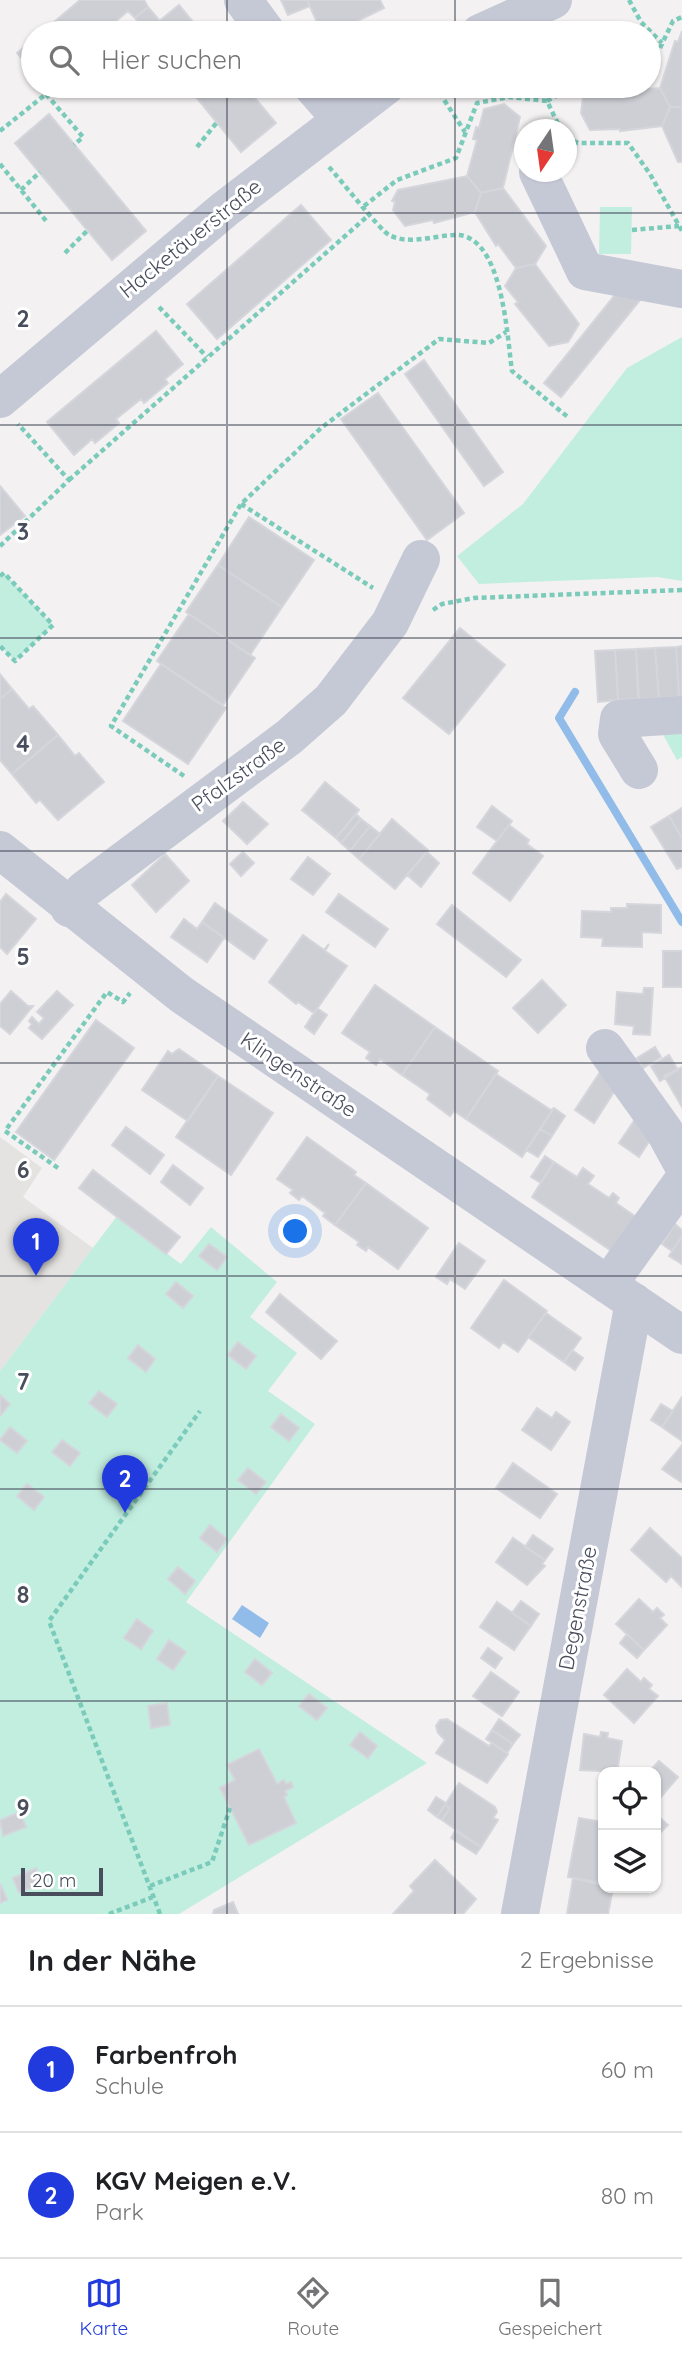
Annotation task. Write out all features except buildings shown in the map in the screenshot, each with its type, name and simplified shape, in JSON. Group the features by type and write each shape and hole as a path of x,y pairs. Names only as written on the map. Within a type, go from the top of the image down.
{"street":[{"path":"243,0 258,21"},
{"path":"507,21 553,0"},
{"path":"322,98 340,118"},
{"name":"Hacketäuerstraße","path":"4,406 135,283 340,118 369,98"},
{"path":"543,182 585,271 682,289"},
{"name":"Pfalzstraße","path":"69,908 84,890 289,737 331,701 395,614 421,559"},
{"path":"639,770 617,734 619,719 682,715"},
{"name":"Klingenstraße","path":"0,850 69,908 194,1003 682,1335"},
{"path":"606,1048 665,1132 682,1163"},
{"path":"621,1294 682,1182"},
{"name":"Degenstraße","path":"520,1914 621,1294"}],"path":[{"path":"629,0 640,21"},
{"path":"662,43 673,22 682,16"},
{"path":"0,131 41,98"},
{"path":"49,98 83,137 74,145"},
{"path":"443,98 466,133"},
{"path":"364,206 397,180 456,158 477,103 504,98"},
{"path":"518,98 547,101 553,98"},
{"path":"547,101 556,119"},
{"path":"197,146 218,121"},
{"path":"577,142 628,143 650,174 681,228 632,230"},
{"path":"0,164 47,222"},
{"path":"328,166 387,234 398,238 459,234 477,244 489,259 497,279 512,371 569,418"},
{"path":"21,190 40,172"},
{"path":"0,546 69,480 370,213"},
{"path":"65,253 88,230"},
{"path":"135,283 207,357"},
{"path":"189,779 111,726 241,504 321,428 439,339 489,343 506,332"},
{"path":"4,406 69,480"},
{"path":"241,504 395,614 421,618 442,604 474,598 682,590"},
{"path":"0,646 15,661 53,625 1,573"},
{"path":"58,1168 5,1131 107,992 123,1003"},
{"path":"160,1914 49,1621 200,1411"},
{"path":"150,1886 212,1861 230,1808"},
{"path":"109,1914 153,1897"}],"shaded area":[{"path":"0,1137 42,1168 23,1197 93,1248 0,1371"}],"green space":[{"path":"600,207 632,207 631,254 599,254"},
{"path":"682,337 682,581 657,577 479,584 457,556 523,504 627,368"},
{"path":"4,573 53,625 15,661 0,646 0,576"},
{"path":"682,729 682,757 677,760 661,731"},
{"path":"117,1216 181,1264 211,1227 277,1282 250,1317 297,1353 268,1391 315,1424 186,1602 427,1763 179,1914 0,1914 0,1371"}],"water":[{"path":"242,1605 269,1623 260,1638 232,1619"}],"waterway":[{"path":"575,692 559,718 682,922"}],"place":[{"name":"Farbenfroh","path":"36,1276"},
{"name":"KGV Meigen e.V.","path":"125,1513"}]}
